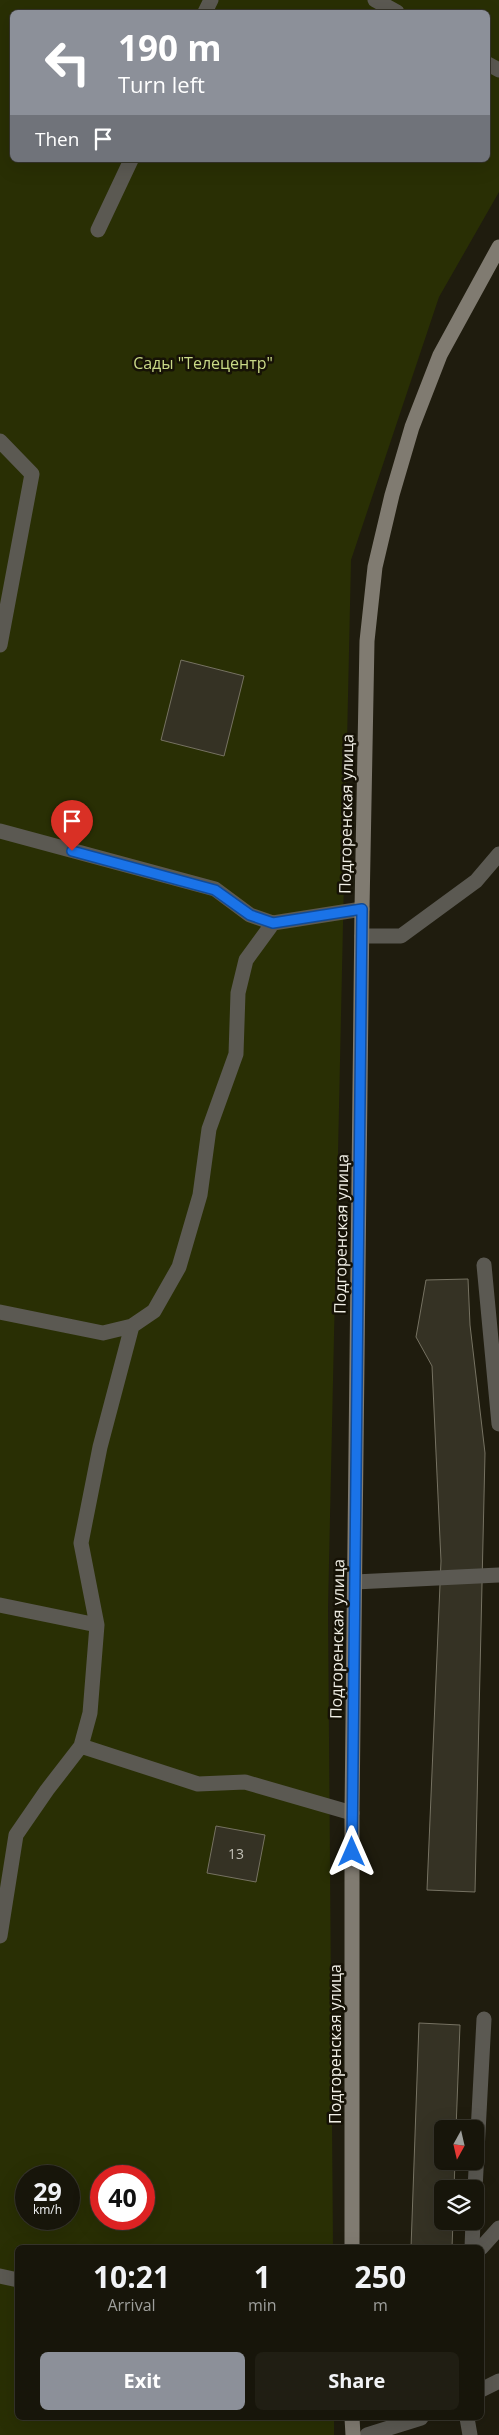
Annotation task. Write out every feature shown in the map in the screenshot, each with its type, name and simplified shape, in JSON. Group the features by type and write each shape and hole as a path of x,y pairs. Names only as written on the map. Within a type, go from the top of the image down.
{"street":[{"path":"375,0 393,10"},
{"path":"98,230 130,162"},
{"name":"Подгоренская улица","path":"352,2245 352,1813 362,909 367,641 375,567 392,495 412,427 440,355 499,247"},
{"path":"0,441 32,474 4,601 0,645"},
{"path":"0,831 215,890 250,915 273,923 362,909"},
{"path":"362,936 401,936 476,880 499,854"},
{"path":"0,1312 103,1333 132,1326 154,1311 179,1267 200,1194 209,1129 236,1054 238,994 246,960 273,923"},
{"path":"484,1265 499,1424"},
{"path":"0,1936 16,1835 46,1790 81,1746 90,1713 97,1625 81,1543 100,1447 132,1326"},
{"path":"355,1582 499,1575"},
{"path":"0,1605 97,1625"},
{"path":"81,1746 198,1784 244,1782 352,1813"},
{"path":"475,2180 484,2019"},
{"path":"484,2245 499,2228"},
{"path":"472,2245 473,2230"},
{"path":"0,2276 15,2279"},
{"path":"484,2388 499,2381"},
{"path":"352,2420 353,2435"},
{"path":"367,2435 415,2420"},
{"path":"467,2420 470,2435"}],"green space":[{"name":"Сады \"Телецентр\"","path":"0,0 499,0 499,192 439,297 351,560 328,1609 333,2245 15,2245 15,2420 334,2420 334,2435 0,2435"}],"building":[{"path":"181,660 244,676 224,756 161,740"},
{"path":"468,1279 470,1325 485,1453 475,1892 427,1890 441,1561 432,1366 416,1337 426,1280"},
{"path":"216,1826 265,1835 256,1882 207,1873"},
{"path":"419,2023 460,2025 456,2120 434,2120 434,2170 455,2170 454,2180 434,2180 434,2230 453,2230 452,2245 411,2245"}],"route":[{"path":"72,851 215,890 250,915 273,923 362,909 352,1852"}]}
